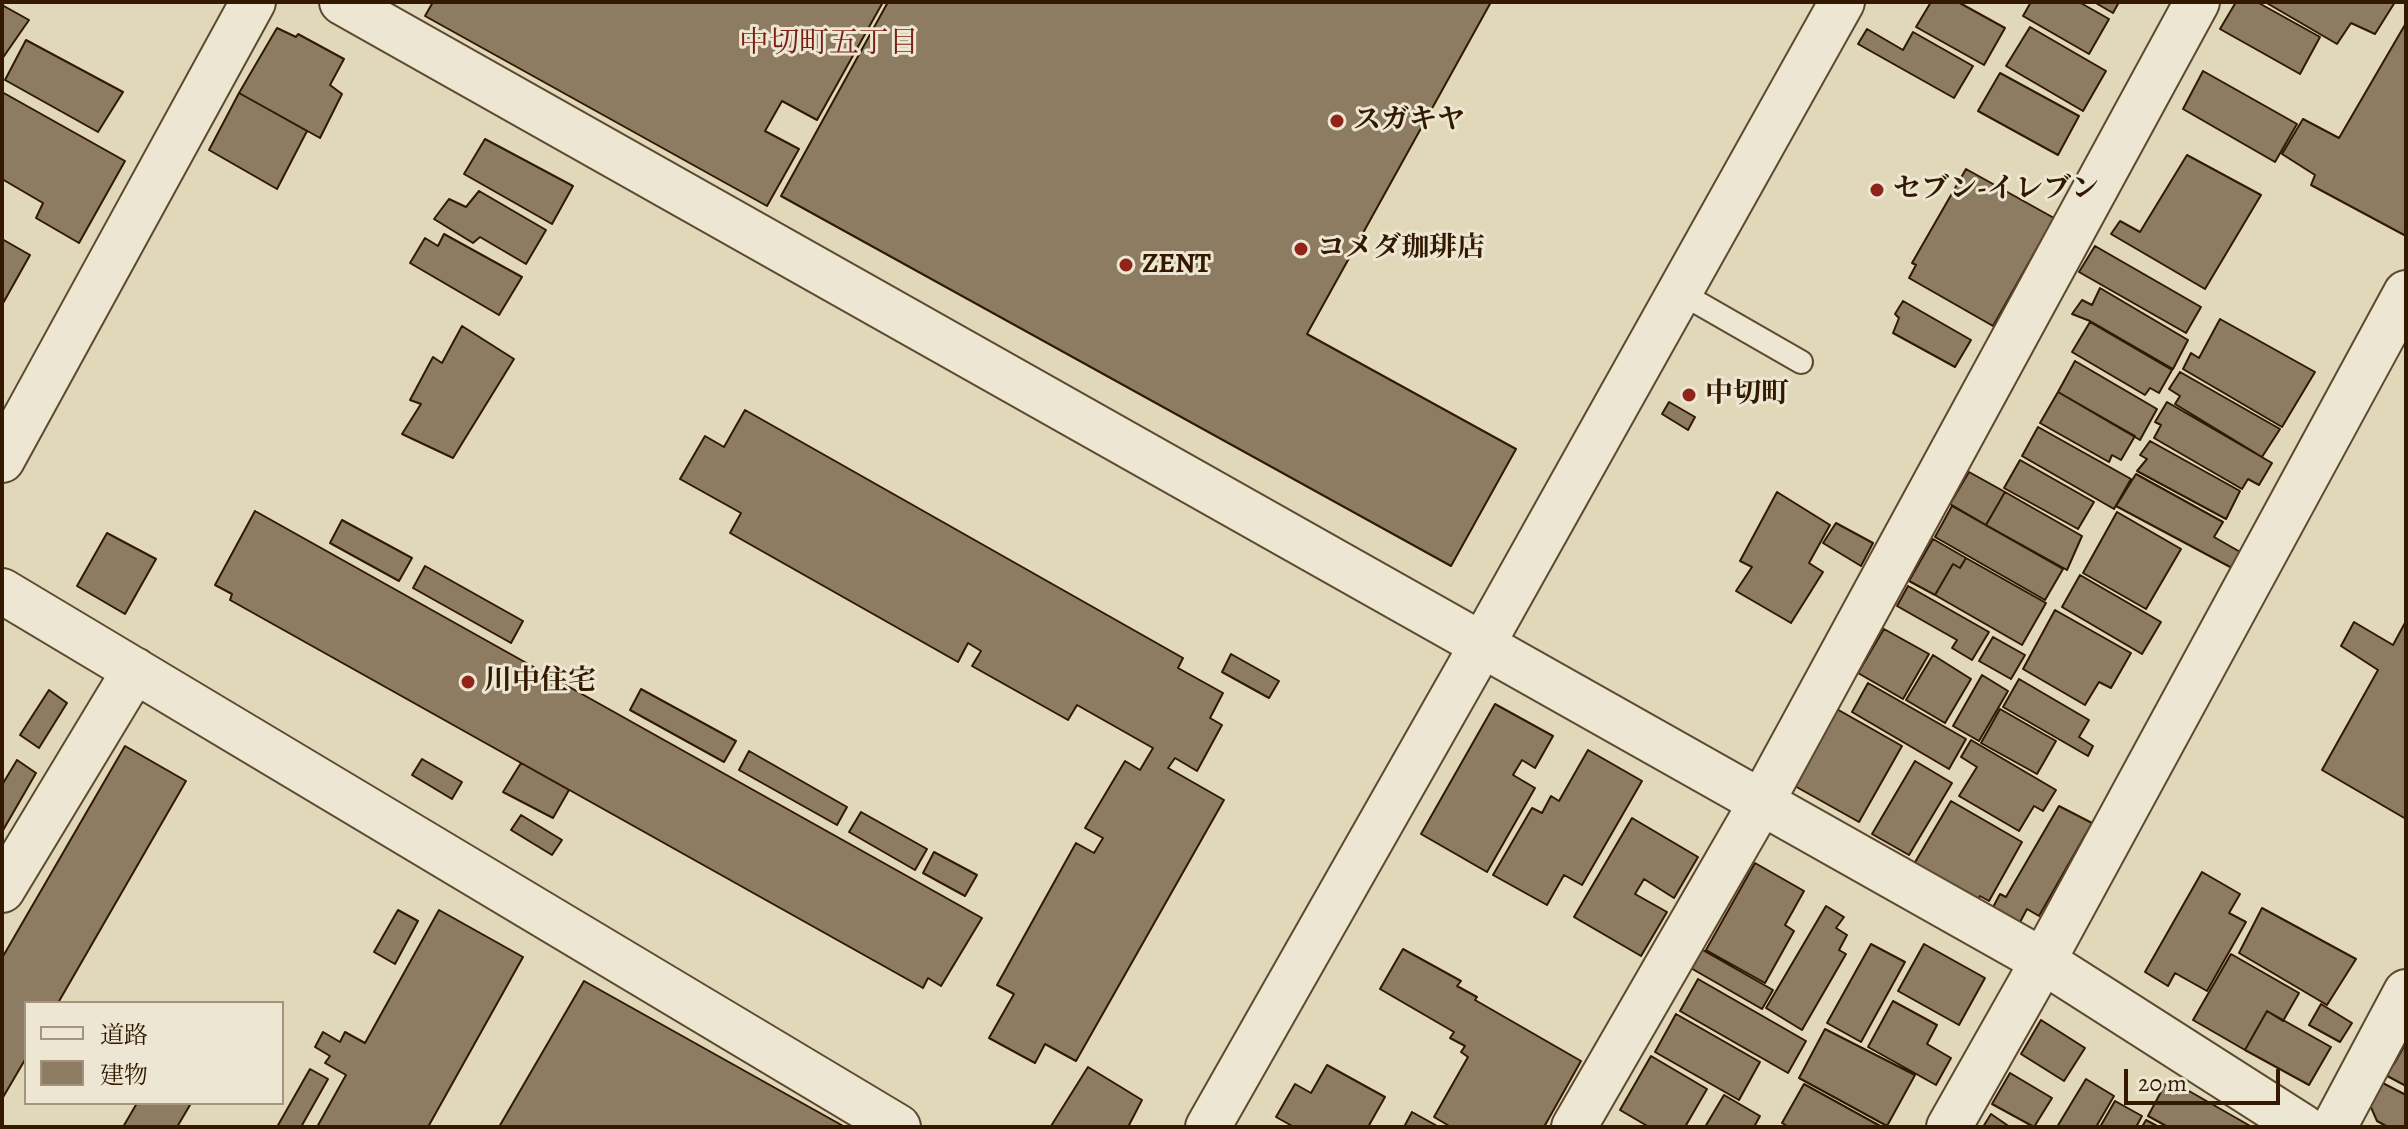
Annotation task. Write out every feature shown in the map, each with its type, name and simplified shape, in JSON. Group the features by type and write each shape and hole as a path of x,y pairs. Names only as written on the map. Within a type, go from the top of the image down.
{"street":[{"path":"2,460 253,2"},
{"path":"342,2 2043,961 2303,1127"},
{"path":"1208,1127 1842,2"},
{"path":"1574,1127 1761,803 2197,2"},
{"path":"1949,1127 2043,961 2406,293"},
{"path":"2,591 898,1127"},
{"path":"2,890 135,670"},
{"path":"2334,1127 2406,992"}],"lane":[{"path":"1679,292 1801,362"}],"building":[{"path":"433,2 883,2 817,120 782,101 765,131 799,149 767,206 425,16"},
{"name":"ZENT","path":"888,2 1491,2 1307,334 1516,449 1451,566 781,196"},
{"path":"1931,2 1958,2 2005,28 1984,65 1916,27"},
{"path":"2031,2 2079,2 2109,19 2089,54 2023,16"},
{"path":"2094,2 2119,2 2113,13"},
{"path":"2236,2 2257,2 2320,37 2300,74 2220,29"},
{"path":"2265,2 2395,2 2375,34 2351,23 2337,44"},
{"path":"2,5 29,20 2,59"},
{"path":"2406,23 2406,236 2311,185 2315,175 2282,154 2303,119 2339,138"},
{"path":"2030,27 2106,71 2083,111 2006,66"},
{"path":"277,28 296,37 298,34 344,59 330,85 342,94 320,138 239,93"},
{"path":"1867,29 1903,50 1913,32 1973,66 1954,98 1858,44"},
{"path":"26,40 123,92 98,132 5,80"},
{"path":"2203,71 2297,124 2275,162 2183,109"},
{"path":"2000,73 2079,116 2058,155 1978,111"},
{"path":"2,92 125,161 79,243 36,218 43,203 2,179"},
{"path":"239,93 307,131 277,189 209,150"},
{"path":"485,139 573,186 552,224 464,174"},
{"path":"2187,155 2261,195 2205,289 2111,234 2120,221 2140,232"},
{"path":"1966,169 2054,218 1993,326 1909,278 1916,265 1912,263"},
{"path":"479,191 546,230 526,264 480,237 473,243 434,219 449,199 466,207"},
{"path":"444,234 522,277 499,315 410,263 425,238 438,246"},
{"path":"2,239 30,255 2,305"},
{"path":"2095,246 2201,307 2186,333 2079,272"},
{"path":"2100,288 2188,340 2173,369 2090,321 2072,314 2082,300 2092,305"},
{"path":"1903,301 1971,340 1955,367 1893,333 1899,318 1895,314"},
{"path":"2220,319 2315,372 2282,427 2183,369 2191,353 2199,358"},
{"path":"2090,322 2172,370 2159,393 2150,388 2145,395 2072,352"},
{"path":"462,326 514,359 453,458 402,434 421,404 410,400 433,357 442,363"},
{"path":"2075,361 2157,409 2140,440 2058,392"},
{"path":"2180,372 2280,429 2262,457 2175,404 2180,396 2169,389"},
{"path":"2058,392 2135,436 2121,460 2112,455 2109,462 2040,423"},
{"path":"1669,402 1695,417 1688,430 1662,414"},
{"path":"2167,402 2272,463 2259,485 2248,479 2242,489 2154,438 2161,425 2155,422"},
{"path":"745,410 1183,658 1178,668 1223,693 1210,718 1222,725 1197,771 1175,758 1168,768 1224,800 1076,1061 1045,1044 1035,1063 989,1038 1014,994 997,985 1076,843 1094,853 1103,838 1085,828 1125,761 1140,770 1153,748 1077,705 1068,720 972,666 981,651 968,643 958,662 730,533 741,513 680,479 705,436 724,447"},
{"path":"2038,427 2131,479 2114,509 2022,456"},
{"path":"2150,441 2240,491 2226,519 2137,471 2147,459 2140,455"},
{"path":"2020,460 2094,502 2078,529 2004,488"},
{"path":"1969,472 2005,492 1986,525 1950,504"},
{"path":"2136,474 2223,522 2214,537 2242,553 2232,568 2116,506"},
{"path":"1777,492 1830,525 1809,563 1823,572 1791,623 1736,591 1752,567 1740,561"},
{"path":"2005,492 2082,536 2067,570 1986,525"},
{"path":"1952,506 2063,569 2045,600 1935,537"},
{"name":"川中住宅","path":"255,511 982,918 941,986 928,978 923,988 230,600 232,594 215,585"},
{"path":"2117,512 2181,549 2146,609 2083,573"},
{"path":"342,520 412,558 399,581 330,543"},
{"path":"1836,523 1873,543 1861,566 1823,543"},
{"path":"107,533 156,559 125,614 77,586"},
{"path":"1933,539 1966,558 1960,568 1953,564 1935,595 1909,581"},
{"path":"1966,558 2046,603 2022,645 1935,595 1953,564 1960,568"},
{"path":"425,566 523,621 511,643 413,588"},
{"path":"2080,575 2161,622 2142,654 2062,607"},
{"path":"1908,586 1989,632 1972,660 1952,648 1957,640 1897,606"},
{"path":"2055,610 2131,653 2111,688 2099,682 2085,705 2023,669"},
{"path":"2406,621 2406,819 2322,770 2378,670 2341,646 2354,622 2393,645"},
{"path":"1884,629 1929,654 1903,699 1858,673"},
{"path":"1993,637 2025,655 2011,679 1979,661"},
{"path":"1231,654 1279,681 1269,698 1222,672"},
{"path":"1933,655 1971,679 1945,723 1906,700"},
{"path":"1982,675 2008,691 1979,741 1953,726"},
{"path":"2019,679 2089,720 2079,737 2093,746 2088,756 2003,707"},
{"path":"1868,683 1966,739 1949,769 1852,712"},
{"path":"641,689 736,741 724,762 630,710"},
{"path":"49,690 67,703 39,748 20,735"},
{"path":"1495,704 1553,736 1535,768 1522,760 1513,775 1535,788 1487,872 1421,834"},
{"path":"1835,708 1902,746 1859,822 1793,785"},
{"path":"2000,709 2056,741 2037,774 1981,743"},
{"path":"1971,740 2056,790 2043,811 2034,806 2019,831 1959,796 1977,767 1961,757"},
{"path":"125,746 186,781 59,1001 24,1001 24,1061 2,1099 2,958"},
{"path":"1588,750 1642,781 1582,885 1564,875 1547,905 1493,875 1532,808 1542,813 1551,796 1559,801"},
{"path":"749,751 847,807 837,825 739,770"},
{"path":"422,759 462,782 452,799 412,775"},
{"path":"17,760 36,773 2,832 2,785"},
{"path":"1915,761 1952,783 1909,855 1872,834"},
{"path":"521,763 569,790 553,818 503,792"},
{"path":"1951,801 2022,842 1989,901 1980,896 1977,901 1914,864"},
{"path":"2059,806 2092,823 2039,916 2027,909 2018,926 1991,911 2000,894 2006,897"},
{"path":"861,812 927,849 915,870 849,832"},
{"path":"521,815 562,840 552,855 511,830"},
{"path":"1632,818 1698,857 1674,898 1644,879 1635,894 1667,912 1641,956 1574,917"},
{"path":"934,852 977,875 965,896 923,873"},
{"path":"1755,863 1804,891 1785,925 1794,931 1765,983 1706,950"},
{"path":"2202,872 2240,894 2229,913 2246,922 2207,991 2175,973 2168,986 2145,972"},
{"path":"1826,906 1844,917 1836,928 1847,935 1839,950 1846,954 1802,1030 1766,1008"},
{"path":"2262,908 2356,959 2327,1005 2239,953"},
{"path":"398,910 418,921 395,964 374,952"},
{"path":"439,910 523,957 428,1127 317,1127 346,1075 325,1063 330,1056 315,1047 323,1032 340,1042 345,1032 365,1043"},
{"path":"1871,944 1905,962 1861,1042 1827,1023"},
{"path":"1924,944 1985,978 1959,1025 1898,991"},
{"path":"1403,949 1461,981 1457,986 1477,997 1475,1000 1581,1061 1544,1127 1451,1127 1434,1117 1468,1057 1461,1052 1465,1046 1450,1038 1454,1032 1380,989"},
{"path":"1701,949 1773,990 1762,1009 1689,967"},
{"path":"2231,954 2299,993 2283,1021 2267,1011 2245,1050 2193,1020"},
{"path":"1698,979 1806,1041 1788,1073 1680,1011"},
{"path":"584,981 845,1127 499,1127"},
{"path":"1893,1001 1937,1025 1927,1044 1951,1058 1936,1085 1868,1047"},
{"path":"2321,1004 2352,1023 2340,1042 2309,1025"},
{"path":"2267,1011 2331,1047 2309,1085 2245,1050"},
{"path":"1676,1014 1760,1062 1739,1100 1655,1052"},
{"path":"2041,1020 2085,1048 2064,1081 2021,1054"},
{"path":"1825,1029 1915,1075 1887,1126 1799,1078"},
{"path":"2406,1043 2406,1086 2376,1070 2382,1057 2394,1064"},
{"path":"1651,1056 1707,1089 1685,1127 1649,1127 1620,1110"},
{"path":"1327,1065 1385,1097 1368,1127 1294,1127 1276,1117 1295,1084 1311,1093"},
{"path":"1088,1067 1142,1100 1128,1127 1051,1126"},
{"path":"310,1069 328,1079 301,1127 277,1127"},
{"path":"2010,1073 2052,1098 2034,1127 1992,1104"},
{"path":"2086,1079 2114,1096 2096,1127 2057,1127"},
{"path":"2168,1079 2252,1127 2168,1127 2148,1116"},
{"path":"2377,1080 2406,1095 2406,1127 2388,1127 2377,1121 2366,1096"},
{"path":"1804,1084 1882,1127 1789,1127 1782,1123"},
{"path":"1724,1095 1760,1116 1754,1127 1705,1127"},
{"path":"2115,1101 2142,1116 2136,1127 2100,1127"},
{"path":"136,1105 190,1105 177,1127 123,1127"},
{"path":"1412,1112 1439,1127 1404,1127"},
{"path":"1991,1114 2010,1127 1983,1127"},
{"path":"2146,1120 2159,1127 2142,1127"}],"place":[{"name":"スガキヤ","path":"1337,121"},
{"name":"セブン-イレブン","path":"1877,190"},
{"name":"コメダ珈琲店","path":"1301,249"},
{"name":"ZENT","path":"1126,265"},
{"name":"中切町","path":"1689,395"},
{"name":"川中住宅","path":"468,682"}],"district":[{"name":"中切町五丁目","path":"829,45"}]}
